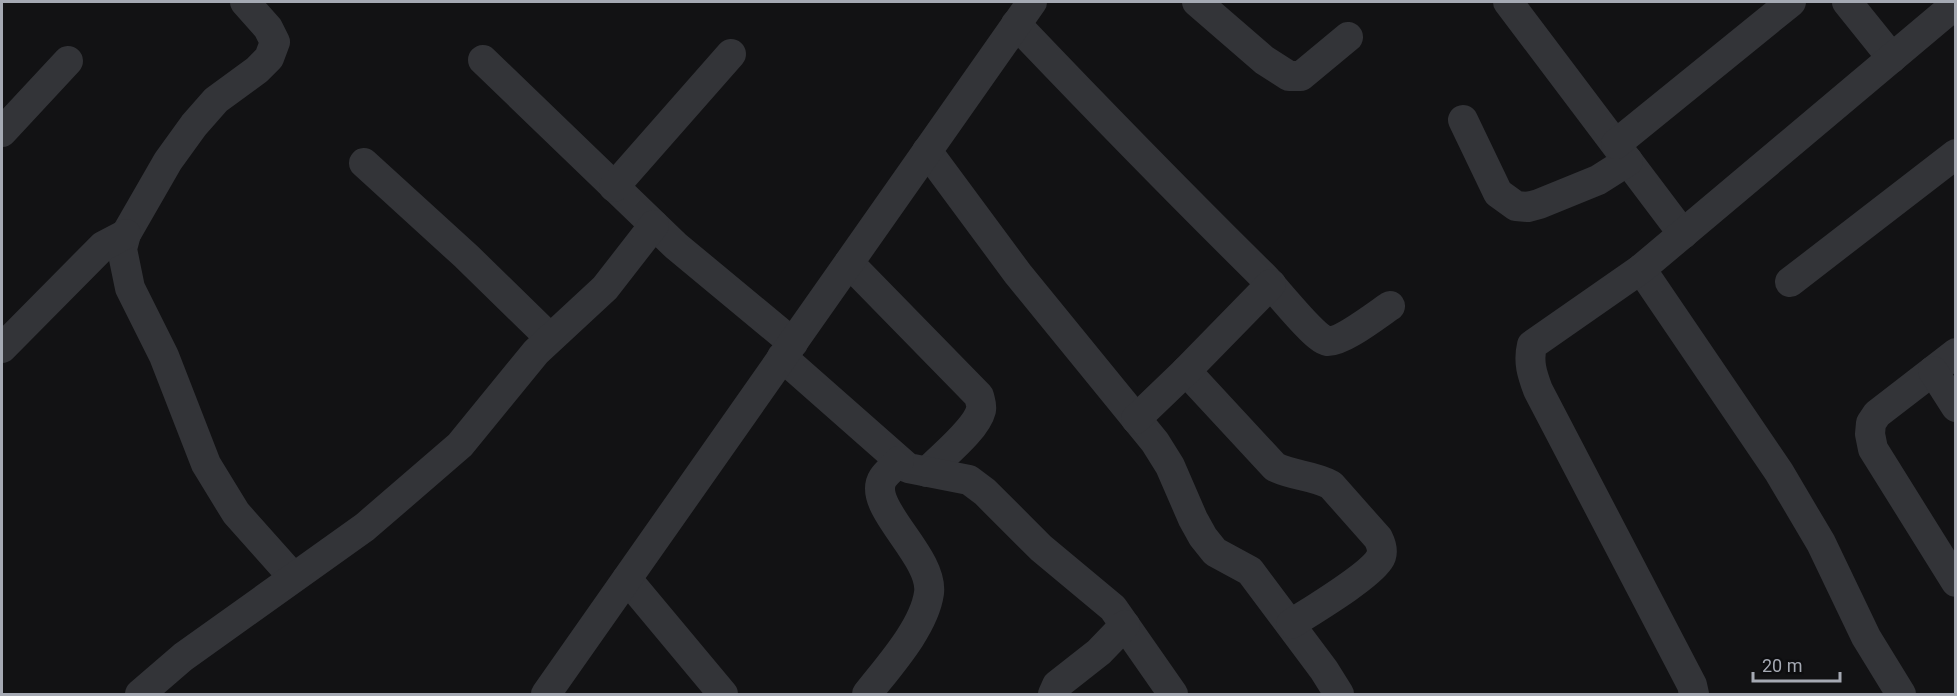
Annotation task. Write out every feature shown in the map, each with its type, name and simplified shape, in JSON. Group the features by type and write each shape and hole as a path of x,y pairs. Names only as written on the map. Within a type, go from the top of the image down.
{"street":[{"path":"244,2 268,28 275,42 269,58 257,70 216,100 194,124 168,162 126,234 122,249 130,288 164,356 206,464 236,513 293,577"},
{"path":"1197,2 1264,60 1288,76 1301,76 1348,37"},
{"path":"1508,2 1683,234"},
{"path":"1463,120 1498,193 1516,206 1528,207 1539,204 1598,180 1622,153 1791,2"},
{"path":"1847,2 1892,58"},
{"path":"1694,694 1692,685 1538,390 1531,372 1529,357 1532,345 1641,269 1956,4"},
{"path":"546,694 1024,13 1121,134 1271,284 1316,335 1327,341 1339,339 1390,306"},
{"path":"614,187 730,54"},
{"path":"483,60 676,246 788,350 899,461 908,468 969,480 985,492 1041,548 1106,601 1173,694"},
{"path":"4,125 68,61"},
{"path":"927,151 1018,273 1155,442 1170,466 1203,537 1215,552 1250,571 1291,624 1339,694"},
{"path":"1790,282 1956,154"},
{"path":"364,163 466,256 550,338"},
{"path":"140,694 183,657 365,527 460,445 536,351 605,288 654,225"},
{"path":"2,348 103,246 126,234"},
{"path":"849,262 979,396 982,407 978,418 927,472"},
{"path":"1641,269 1779,472 1821,543 1866,637 1901,694"},
{"path":"1136,418 1186,371 1271,284"},
{"path":"1956,407 1944,362 1877,414 1871,423 1870,434 1873,449 1892,482 1956,582"},
{"path":"1186,371 1275,467 1283,471 1320,479 1339,492 1378,538 1383,548 1379,560 1367,572 1291,624"},
{"path":"879,690 916,625 926,604 929,590 927,574 883,504 879,493 882,479 899,461"},
{"path":"627,579 723,694"},
{"path":"1053,694 1057,685 1099,652 1125,625"}]}
